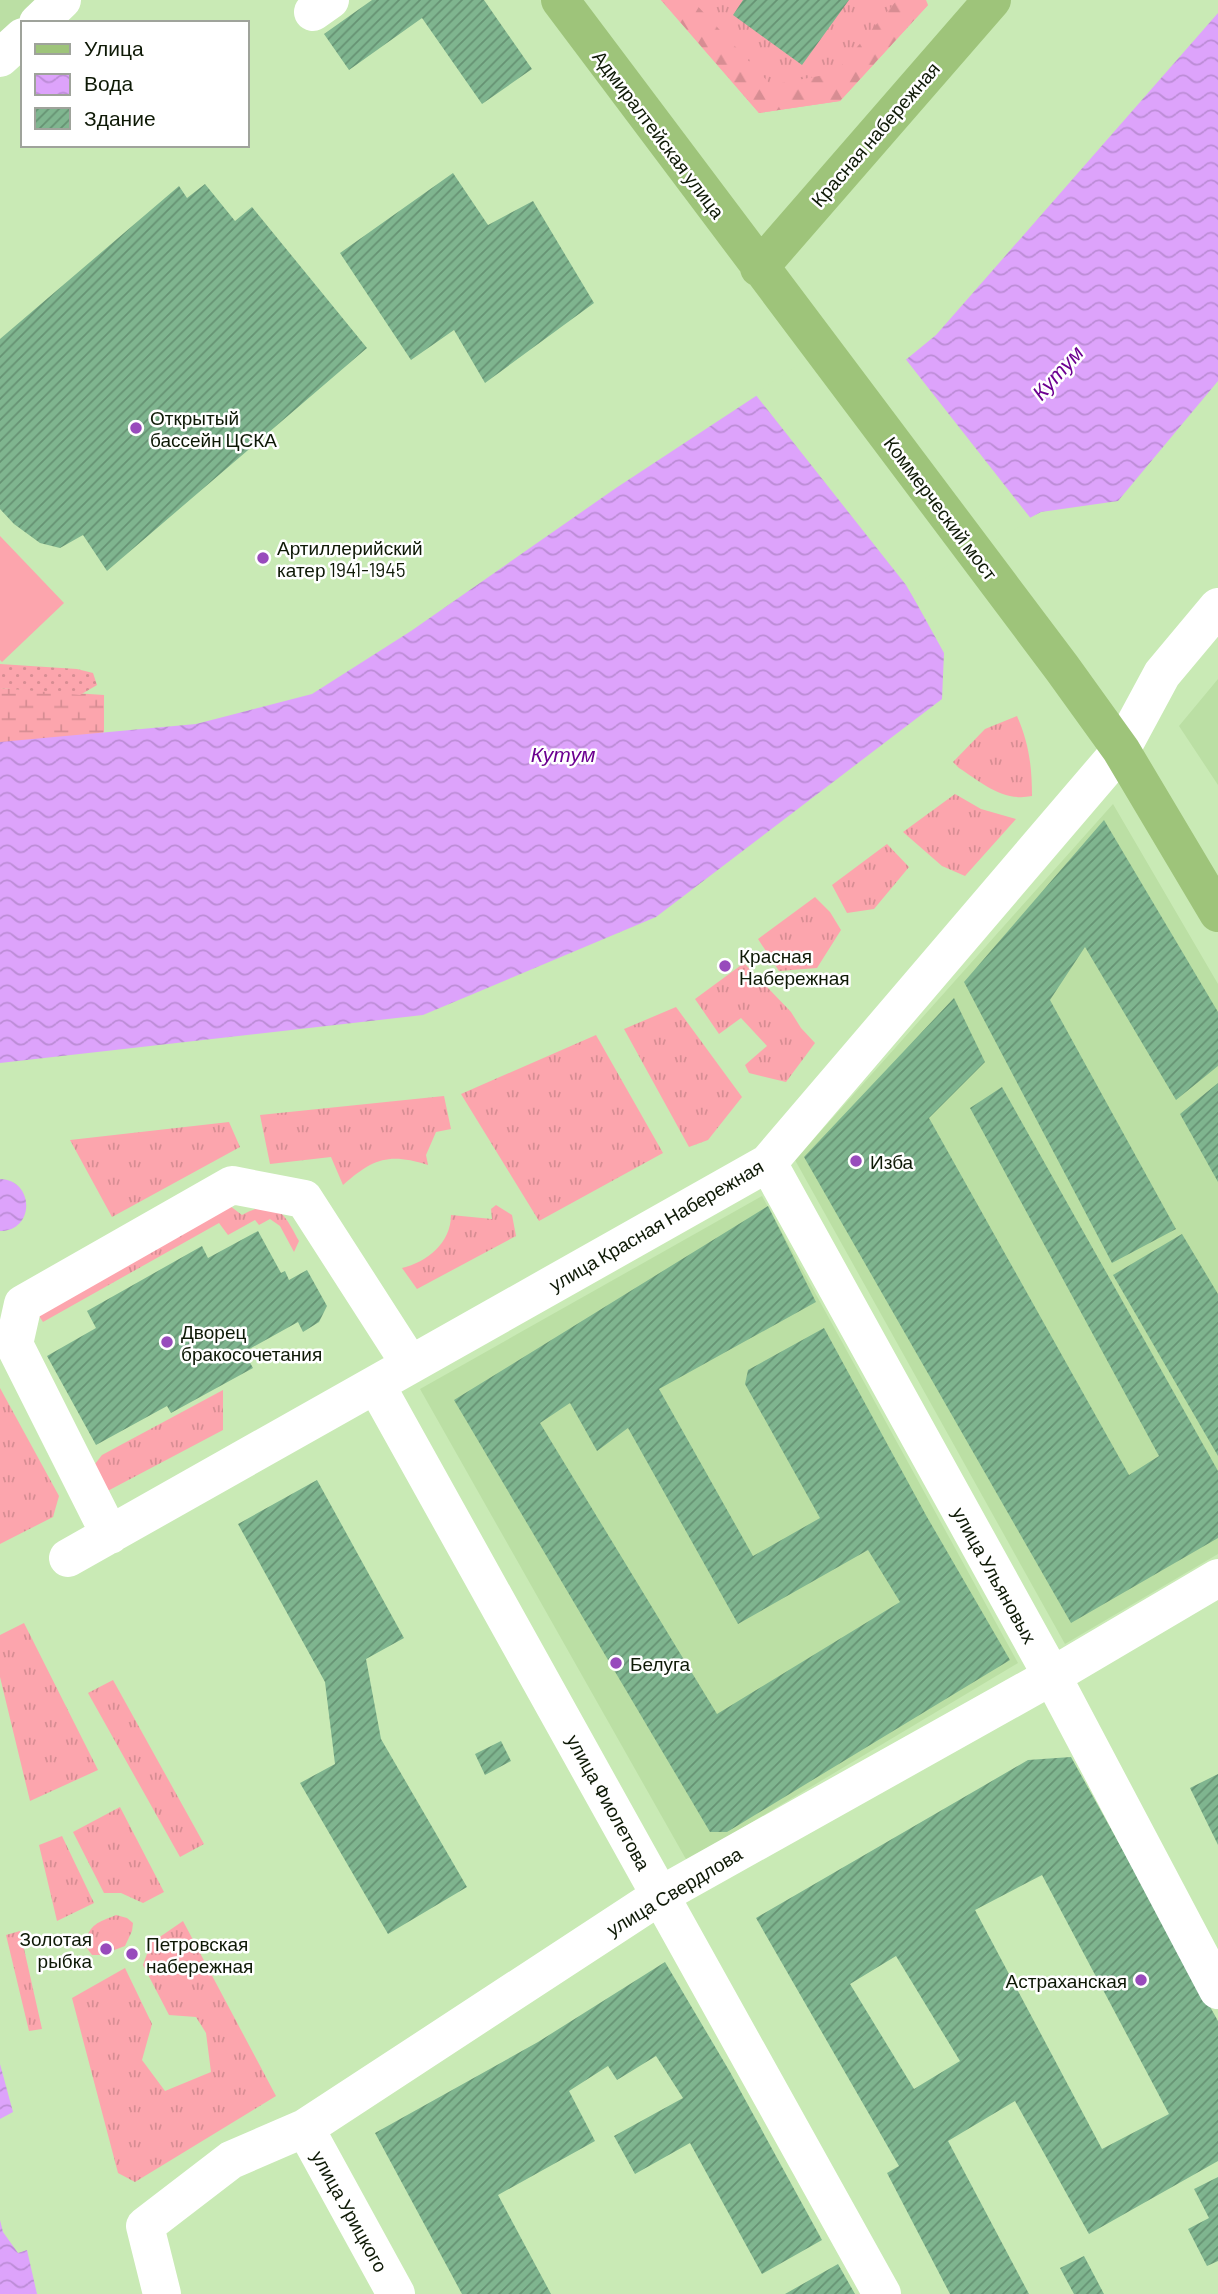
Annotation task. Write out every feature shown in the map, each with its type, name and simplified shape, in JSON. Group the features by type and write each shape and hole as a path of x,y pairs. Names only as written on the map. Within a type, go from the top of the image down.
{"main road":[{"name":"Адмиралтейская улица","path":"560,0 759,268"},
{"name":"Красная набережная","path":"759,268 992,0"},
{"name":"Коммерческий мост","path":"759,268 1121,750"},
{"path":"1121,750 1218,913"}],"street":[{"path":"40,21 62,0"},
{"path":"0,58 21,39"},
{"name":"улица Красная Набережная","path":"68,1559 768,1163 1121,750 1163,674 1218,607"},
{"name":"улица Ульяновых","path":"768,1163 1052,1676 1218,1990"},
{"path":"110,1535 14,1344 23,1304 232,1185 304,1199 410,1364"},
{"name":"улица Фиолетова","path":"376,1385 882,2294"},
{"name":"улица Свердлова","path":"162,2294 145,2226 231,2160 305,2128 661,1895 1052,1676 1218,1578"},
{"name":"улица Урицкого","path":"305,2128 396,2294"}],"shaded area":[{"path":"0,0 56,0 34,21 21,21 21,34 0,54"},
{"path":"1218,679 1218,785 1179,726"},
{"path":"1113,804 1218,984 1218,1554 1065,1644 795,1160"},
{"path":"762,1196 1018,1663 687,1861 420,1389"}],"green space":[{"path":"661,0 926,0 928,5 840,101 759,113"},
{"path":"661,0 692,0 771,85 835,73 897,0 928,5 840,101 759,113"},
{"path":"0,536 64,603 2,662 0,660"},
{"path":"0,664 77,669 93,673 97,685 80,695 0,688"},
{"path":"0,688 104,695 104,732 0,826"},
{"path":"1017,716 1029,755 1032,796 1002,794 953,762 985,729"},
{"path":"955,794 981,809 1016,819 965,876 942,866 903,832"},
{"path":"887,844 909,867 874,909 847,913 832,885"},
{"path":"815,897 830,912 841,930 817,968 779,971 758,939"},
{"path":"744,963 791,1012 815,1043 786,1082 749,1073 745,1065 767,1046 741,1018 719,1034 695,999"},
{"path":"676,1007 742,1097 708,1140 689,1147 624,1029"},
{"path":"596,1035 663,1153 539,1221 461,1094"},
{"path":"444,1096 451,1129 436,1132 426,1155 428,1165 403,1159 382,1160 364,1169 343,1185 331,1157 270,1164 260,1115"},
{"path":"229,1122 240,1147 112,1217 70,1140"},
{"path":"496,1205 512,1215 516,1236 417,1289 402,1268 420,1261 436,1250 447,1234 451,1215 492,1219 491,1209"},
{"path":"230,1206 242,1215 263,1207 278,1210 289,1222 299,1241 294,1252 280,1226 270,1219 259,1225 255,1220 228,1235 219,1223 43,1322 39,1316"},
{"path":"0,1388 59,1496 53,1517 0,1544"},
{"path":"223,1390 223,1430 100,1495 91,1469 102,1455"},
{"path":"24,1623 98,1770 30,1801 0,1677 0,1635"},
{"path":"113,1680 204,1844 180,1857 88,1693"},
{"path":"120,1807 164,1892 143,1903 121,1893 104,1893 73,1832"},
{"path":"62,1836 94,1903 57,1921 39,1845"},
{"path":"116,1915 133,1923 125,1946 101,1955 92,1955 84,1944 89,1932 99,1922"},
{"path":"183,1921 276,2096 135,2182 118,2173 72,1998 125,1968 152,2024 142,2060 165,2091 211,2072 206,2033 196,2017 169,2015 143,1965 151,1943"},
{"path":"20,1931 42,2029 29,2031 6,1935"}],"water":[{"name":"Кутум","path":"1218,13 1218,381 1118,501 1041,512 906,584 944,653 942,699 656,917 423,1015 0,1063 0,742 196,724 312,694 411,631 616,488 814,358 853,403 936,335"},
{"path":"0,1179 20,1188 26,1205 25,1215 20,1223 11,1229 0,1231"},
{"path":"0,2064 13,2112 0,2119"},
{"path":"0,2220 3,2232 18,2253 27,2250 37,2294 0,2294"}],"pier":[{"path":"812,355 853,398 904,357 1032,520 911,586 948,656 906,585 755,394"}],"building":[{"path":"372,0 484,0 532,69 482,104 422,18 349,70 324,34"},
{"path":"743,0 849,0 802,65 733,15"},
{"path":"453,173 488,225 533,201 594,303 485,383 454,330 411,360 340,253"},
{"name":"Открытый бассейн ЦСКА","path":"205,184 235,221 252,207 367,348 107,571 83,535 60,548 40,543 14,524 0,509 0,339 179,186 187,198"},
{"path":"1104,820 1218,1012 1218,1066 1176,1100 1085,947 1050,1000 1176,1229 1112,1263 964,982"},
{"path":"954,998 985,1062 929,1118 1129,1475 1159,1456 970,1108 1002,1087 1218,1471 1218,1538 1071,1623 804,1157"},
{"path":"1218,1083 1218,1182 1180,1114"},
{"path":"768,1206 816,1302 659,1389 753,1556 820,1518 745,1384 748,1370 824,1328 927,1517 1010,1660 727,1832 710,1832 454,1400","holes":["570,1403 597,1451 628,1428 738,1624 868,1550 900,1602 717,1714 540,1423"]},
{"name":"Дворец бракосочетания","path":"258,1231 281,1273 285,1271 289,1280 307,1270 327,1306 319,1322 303,1332 298,1322 244,1352 253,1368 171,1413 167,1406 96,1445 47,1356 96,1328 87,1311 202,1246 208,1258"},
{"path":"1182,1234 1218,1294 1218,1456 1113,1275"},
{"path":"317,1480 404,1638 366,1659 381,1739 467,1887 388,1934 300,1783 335,1764 325,1682 238,1524"},
{"path":"501,1741 511,1761 485,1775 475,1754"},
{"path":"1071,1757 1218,2021 1218,2161 1089,2234 1015,2101 948,2141 1029,2294 950,2294 887,2173 899,2166 756,1918 1028,1760","holes":["1042,1875 1169,2114 1102,2149 975,1910","896,1956 960,2061 914,2089 850,1984"]},
{"path":"1218,1774 1218,1845 1190,1788"},
{"path":"665,1962 730,2072 822,2240 762,2274 690,2143 635,2174 614,2136 683,2098 656,2056 617,2080 608,2066 569,2091 595,2141 498,2195 551,2294 462,2294 375,2133 538,2042"},
{"path":"1218,2177 1218,2261 1207,2266 1188,2229 1209,2218 1194,2189"},
{"path":"1084,2256 1104,2294 1074,2294 1060,2268"},
{"path":"838,2264 855,2294 785,2294"}],"place":[{"name":"Открытый бассейн ЦСКА","path":"136,428"},
{"name":"Артиллерийский катер 1941-1945","path":"263,558"},
{"name":"Красная Набережная","path":"725,966"},
{"name":"Изба","path":"856,1161"},
{"name":"Дворец бракосочетания","path":"167,1342"},
{"name":"Белуга","path":"616,1663"},
{"name":"Золотая рыбка","path":"106,1949"},
{"name":"Петровская набережная","path":"132,1954"},
{"name":"Астраханская","path":"1141,1980"}]}
